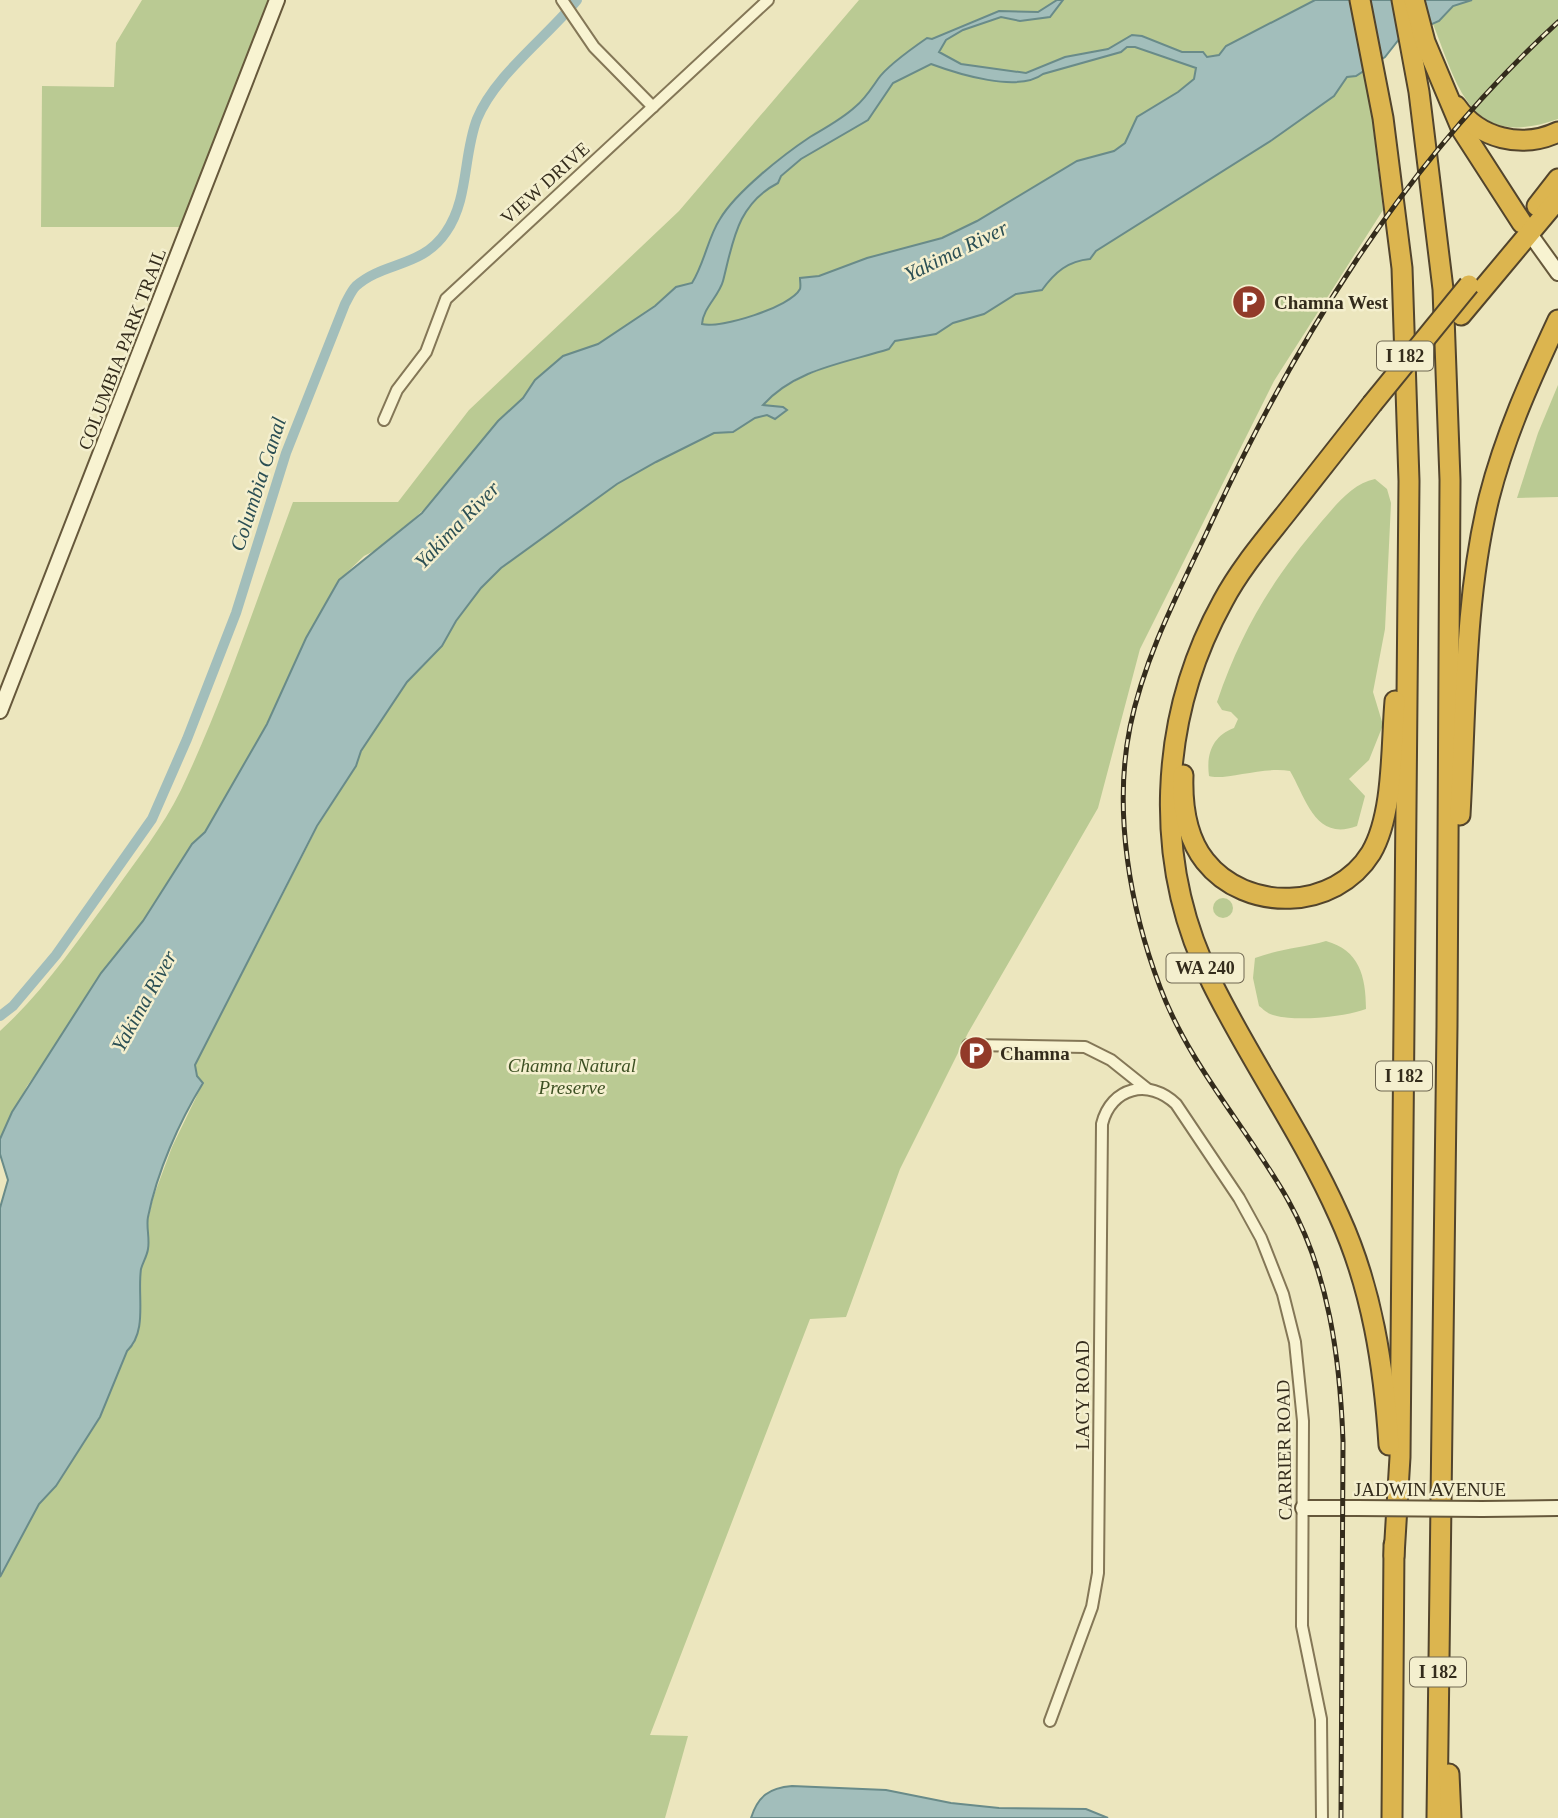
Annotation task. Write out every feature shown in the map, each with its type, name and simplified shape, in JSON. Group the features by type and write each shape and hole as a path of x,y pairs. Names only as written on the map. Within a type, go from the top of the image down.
{"highway":[{"name":"I 182","path":"1360,0 1382,118 1402,268 1409,481 1400,1457 1394,1556 1392,1818"},
{"name":"I 182","path":"1402,0 1419,92 1443,289 1450,480 1447,1026 1440,1525 1446,1581 1448,1816"},
{"path":"1414,0 1425,41 1462,130 1526,229"},
{"path":"1444,88 1474,124 1496,136 1518,141 1558,132"},
{"path":"1526,229 1558,179"},
{"path":"1408,596 1387,799 1382,827 1370,853 1345,880 1317,894 1284,899 1250,894 1234,886 1204,860 1195,845 1184,808 1183,790 1188,738 1205,669 1222,629 1252,579 1376,410 1474,289 1526,229 1558,199"},
{"path":"1447,1026 1472,610 1478,553 1497,469 1518,408 1558,320"},
{"path":"1543,352 1558,327"},
{"name":"WA 240","path":"1376,410 1258,549 1219,608 1201,646 1184,696 1174,747 1170,799 1179,891 1197,950 1228,1015 1340,1217 1362,1281 1383,1374 1394,1556"}],"main road":[{"name":"COLUMBIA PARK TRAIL","path":"0,711 278,0"},
{"path":"1526,229 1558,273"},
{"name":"JADWIN AVENUE","path":"1303,1508 1558,1508"}],"street":[{"name":"VIEW DRIVE","path":"384,420 397,390 426,352 446,299 744,26 768,0"},
{"path":"563,2 613,68 653,107"},
{"name":"CARRIER ROAD","path":"968,1045 1085,1047 1111,1060 1146,1088 1168,1096 1180,1109 1244,1206 1278,1278 1291,1324 1300,1374 1302,1626 1321,1719 1322,1818"},
{"name":"LACY ROAD","path":"1051,1720 1092,1606 1098,1573 1102,1124 1106,1110 1116,1097 1128,1090 1146,1088"}],"green space":[{"path":"142,0 268,0 180,227 41,227 42,86 114,87 116,43"},
{"path":"859,0 1335,0 1141,137 432,502 384,546 364,556 339,580 306,638 267,724 205,832 192,844 143,921 80,1005 69,1027 27,1086 0,1139 0,1031 31,1000 72,949 174,804 226,683 293,502 398,502 469,410 679,211"},
{"path":"1472,0 1558,0 1558,119 1529,127 1505,127 1487,120 1473,108 1451,71 1433,24 1453,6"},
{"name":"Chamna Natural Preserve","path":"1366,69 1383,210 1274,381 1140,649 1098,808 968,1033 900,1169 846,1317 810,1319 650,1735 688,1736 665,1818 0,1818 0,1577 39,1504 56,1486 100,1417 127,1351 134,1344 140,1319 141,1269 148,1248 148,1220 153,1198 172,1147 203,1083 197,1076 195,1065 318,826 356,766 361,751 407,682 442,646 456,621 481,588 501,568 617,484 714,433 733,432 755,418 767,415 775,419 786,410 784,407 763,406 790,384 805,376 889,349 895,341 936,334 953,323 984,314 1016,294 1042,290 1063,268 1090,259 1096,251 1272,140 1334,96 1347,77"},
{"path":"1558,385 1558,497 1517,498 1538,433"},
{"path":"1375,479 1387,489 1391,503 1385,629 1373,692 1383,725 1369,760 1349,779 1365,796 1357,826 1331,828 1314,815 1290,771 1268,770 1216,777 1209,776 1209,760 1212,746 1227,731 1234,728 1238,719 1231,712 1222,710 1217,702 1237,651 1260,606 1288,564 1333,508 1359,485"},
{"path":"1223,898 1230,901 1233,908 1230,915 1223,918 1216,915 1213,908 1216,901"},
{"path":"1326,941 1346,951 1358,966 1362,975 1366,1009 1333,1016 1294,1018 1271,1014 1259,1006 1253,978 1255,958"}],"water":[{"name":"Yakima River","path":"1057,0 1063,0 1050,17 1020,21 1001,17 963,30 946,40 939,52 961,64 1026,73 1065,57 1108,49 1132,35 1142,36 1182,52 1203,52 1207,57 1219,55 1226,46 1315,0 1472,0 1453,6 1439,21 1400,38 1385,57 1356,76 1347,77 1334,96 1272,140 1096,251 1090,259 1063,268 1042,290 1016,294 984,314 953,323 936,334 895,341 889,349 805,375 776,393 763,405 783,407 787,410 775,419 767,415 755,418 733,432 714,433 617,484 501,568 481,588 456,621 442,646 407,682 361,751 356,766 317,826 195,1065 197,1076 203,1083 170,1148 148,1217 148,1245 141,1269 140,1323 137,1334 127,1351 100,1417 56,1486 39,1504 0,1577 0,1208 8,1180 0,1154 0,1139 12,1112 101,973 143,921 192,844 205,832 267,724 306,638 339,580 422,513 498,421 523,398 535,380 563,356 598,344 655,306 676,287 692,283 716,226 737,197 787,154 850,111 865,97 882,74 901,57 927,38 932,39 999,11 1038,12","holes":["1127,47 1135,47 1196,68 1194,79 1137,117 1125,143 1114,151 1077,161 977,221 942,238 867,258 819,276 800,278 800,289 783,303 739,320 702,324 705,313 721,286 734,238 745,213 801,159 868,120 893,83 931,64 988,80 1019,82 1121,52"]},
{"path":"792,1786 886,1790 951,1803 999,1808 1086,1809 1108,1818 751,1818 757,1804 766,1794"}],"waterway":[{"name":"Columbia Canal","path":"0,1016 13,1006 56,955 152,819 187,739 236,613 286,453 351,293 367,278 426,252 446,232 459,205 469,147 485,103 508,72 577,0"}],"railway":[{"path":"1341,1818 1343,1441 1339,1379 1330,1317 1313,1257 1288,1200 1203,1070 1172,1016 1160,987 1140,925 1127,859 1123,792 1125,759 1130,727 1144,677 1183,581 1240,463 1315,326 1356,260 1401,196 1450,135 1502,77 1558,22"}],"place":[{"name":"Chamna West","path":"1249,302"},
{"name":"Chamna","path":"976,1053"}]}
